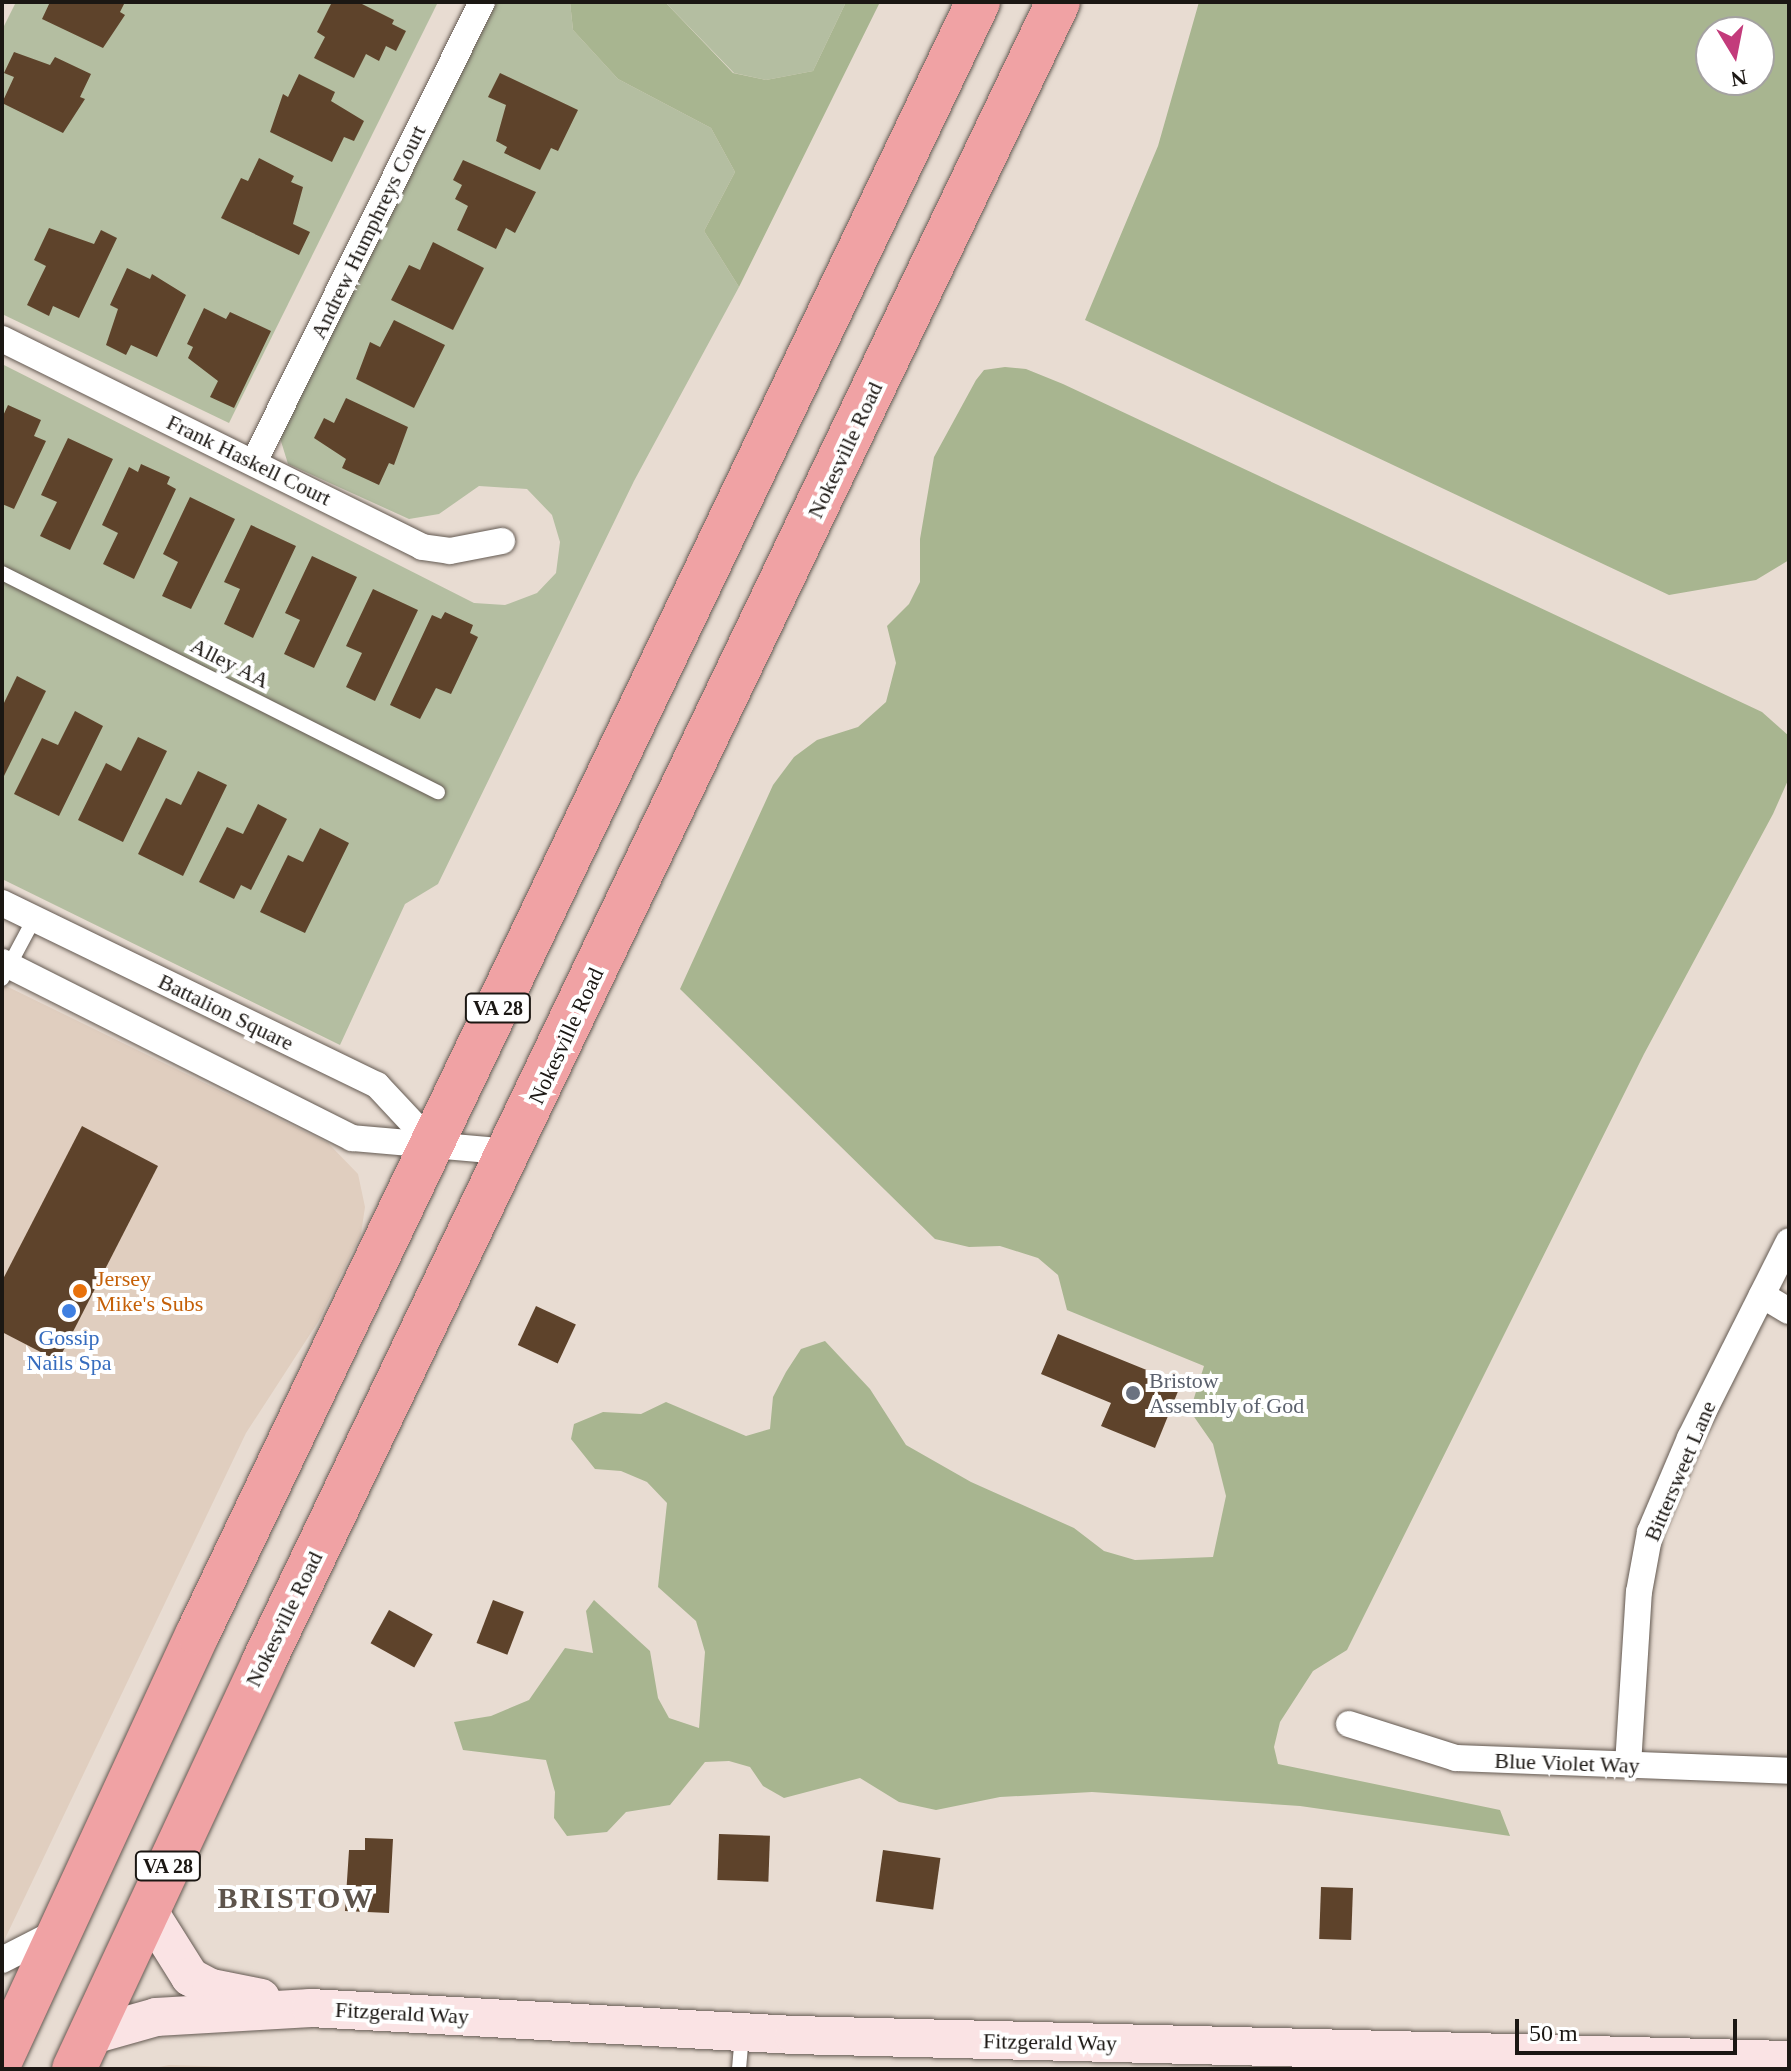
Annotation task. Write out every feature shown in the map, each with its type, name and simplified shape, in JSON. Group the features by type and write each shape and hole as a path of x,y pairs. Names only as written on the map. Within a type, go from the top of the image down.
{"highway":[{"name":"VA 28","path":"2,2057 57,1932 978,2"},
{"name":"Nokesville Road","path":"82,2053 1058,2"}],"street":[{"name":"Andrew Humphreys Court","path":"254,462 482,2"},
{"name":"Frank Haskell Court","path":"2,339 422,547 450,551 502,541"},
{"name":"Battalion Square","path":"2,903 377,1085 433,1145"},
{"path":"4,969 352,1138 511,1152"},
{"name":"Bittersweet Lane","path":"1628,1765 1639,1592 1650,1532 1690,1438 1789,1241"},
{"path":"1762,1295 1789,1311"},
{"name":"Blue Violet Way","path":"1349,1724 1456,1758 1789,1771"},
{"name":"Fitzgerald Way","path":"148,1910 190,1977 211,1988 311,2008 741,2051 1789,2060"},
{"path":"2,1960 57,1932"},
{"name":"Fitzgerald Way","path":"82,2053 156,2017 311,2008"}],"lane":[{"name":"Alley AA","path":"2,573 438,792"},
{"path":"4,969 34,919"}],"shaded area":[{"path":"2,984 328,1143 358,1174 365,1207 361,1234 318,1322 246,1433 2,1945"},
{"path":"169,2065 313,2069 149,2069"}],"green space":[{"path":"16,2 438,2 229,423 2,314 2,30"},
{"path":"497,2 570,2 573,30 618,79 711,128 735,172 704,231 739,287 634,481 438,884 405,904 340,1045 2,879 2,364 474,603 505,605 537,593 556,573 560,542 552,515 527,489 479,486 439,514 409,519 288,464 280,438"},
{"path":"570,2 665,2 733,73 766,80 813,71 846,2 880,2 739,287 704,231 735,172 711,128 618,79 573,30"},
{"path":"665,2 846,2 813,71 766,80 734,73"},
{"path":"1199,2 1789,2 1789,560 1756,580 1669,595 1085,320 1158,146"},
{"path":"1005,367 1026,369 1063,384 1762,712 1789,736 1789,778 1773,814 1644,1054 1347,1650 1313,1671 1280,1722 1274,1747 1278,1764 1500,1810 1510,1836 1300,1806 1092,1792 1000,1797 936,1810 899,1802 860,1778 784,1798 763,1786 750,1767 729,1761 705,1762 670,1805 626,1812 607,1832 567,1836 554,1818 555,1792 546,1760 463,1750 454,1722 491,1716 529,1700 565,1648 593,1653 586,1611 594,1600 650,1651 658,1698 669,1718 699,1728 705,1652 696,1621 658,1587 667,1503 647,1482 621,1471 595,1469 571,1439 574,1424 603,1412 641,1414 666,1402 746,1436 770,1429 773,1397 786,1372 801,1349 825,1341 870,1389 906,1445 971,1482 1074,1528 1104,1551 1135,1560 1213,1557 1226,1496 1213,1444 1190,1411 1204,1366 1067,1310 1058,1275 1038,1258 1000,1246 969,1247 935,1239 680,989 773,785 794,757 817,740 858,727 886,702 896,663 887,626 909,604 920,582 920,539 934,457 976,380 984,370"}],"building":[{"path":"50,2 125,2 120,12 125,15 103,48 42,19"},
{"path":"332,2 358,2 394,20 392,24 406,31 396,51 386,46 379,61 366,54 354,78 314,58 325,37 317,32"},
{"path":"14,52 50,65 55,57 91,74 80,97 85,99 63,133 2,103 14,77 4,73"},
{"path":"500,73 578,110 558,151 551,148 540,170 504,153 507,147 496,141 506,105 488,97"},
{"path":"299,74 335,92 331,101 364,121 354,141 344,137 332,162 270,132 283,94 288,97"},
{"path":"259,158 294,176 291,182 303,187 293,224 310,232 299,255 221,218 241,178 248,181"},
{"path":"463,160 536,192 515,233 506,228 496,249 457,230 468,206 455,199 462,185 453,180"},
{"path":"49,228 94,244 101,230 117,238 79,318 53,306 49,316 27,305 46,266 34,260"},
{"path":"433,242 484,268 453,330 391,300 409,265 420,270"},
{"path":"127,268 150,279 152,274 186,295 157,357 131,345 126,355 106,345 118,309 110,305"},
{"path":"204,308 226,319 230,312 271,331 234,408 210,397 218,381 188,358 193,347 187,344"},
{"path":"394,320 445,345 414,408 356,379 370,342 380,347"},
{"path":"346,398 408,427 394,465 389,463 379,485 342,468 346,459 314,438 324,418 334,423"},
{"path":"8,405 41,420 34,436 46,441 14,509 2,504 2,418"},
{"path":"68,438 113,459 70,550 40,536 57,502 41,495"},
{"path":"141,464 170,477 167,484 176,489 134,579 103,564 118,533 102,525 129,467 138,472"},
{"path":"190,497 235,519 191,609 162,596 178,562 163,554"},
{"path":"251,525 296,546 253,638 224,624 240,589 224,582"},
{"path":"312,556 357,577 314,668 284,654 300,620 285,613"},
{"path":"373,589 418,610 375,701 346,687 362,653 346,646"},
{"path":"445,612 473,625 470,633 478,637 451,694 436,688 420,719 390,705 432,615 441,619"},
{"path":"17,676 46,691 2,780 2,707"},
{"path":"75,711 103,726 59,816 14,794 42,738 58,745"},
{"path":"138,737 167,751 123,842 78,820 106,763 121,771"},
{"path":"198,771 227,785 183,876 138,854 166,798 181,805"},
{"path":"258,804 287,819 251,890 241,885 234,899 199,882 227,827 243,834"},
{"path":"320,828 349,843 305,933 260,912 288,855 303,862"},
{"path":"82,1126 158,1166 58,1361 2,1332 2,1281"},
{"path":"536,1306 576,1325 558,1364 518,1345"},
{"name":"Bristow Assembly of God","path":"1058,1334 1181,1384 1155,1448 1101,1426 1111,1403 1041,1374"},
{"path":"493,1600 524,1612 507,1655 477,1643"},
{"path":"389,1610 433,1634 414,1667 371,1643"},
{"path":"719,1834 770,1836 768,1882 717,1880"},
{"path":"365,1838 393,1839 389,1913 345,1911 349,1850 365,1850"},
{"path":"883,1850 940,1858 933,1910 876,1901"},
{"path":"1321,1887 1353,1888 1351,1940 1319,1939"}],"place":[{"name":"Jersey Mike's Subs","path":"80,1291"},
{"name":"Gossip Nails Spa","path":"69,1311"},
{"name":"Bristow Assembly of God","path":"1133,1393"}],"district":[{"name":"BRISTOW","path":"296,1898"}]}
